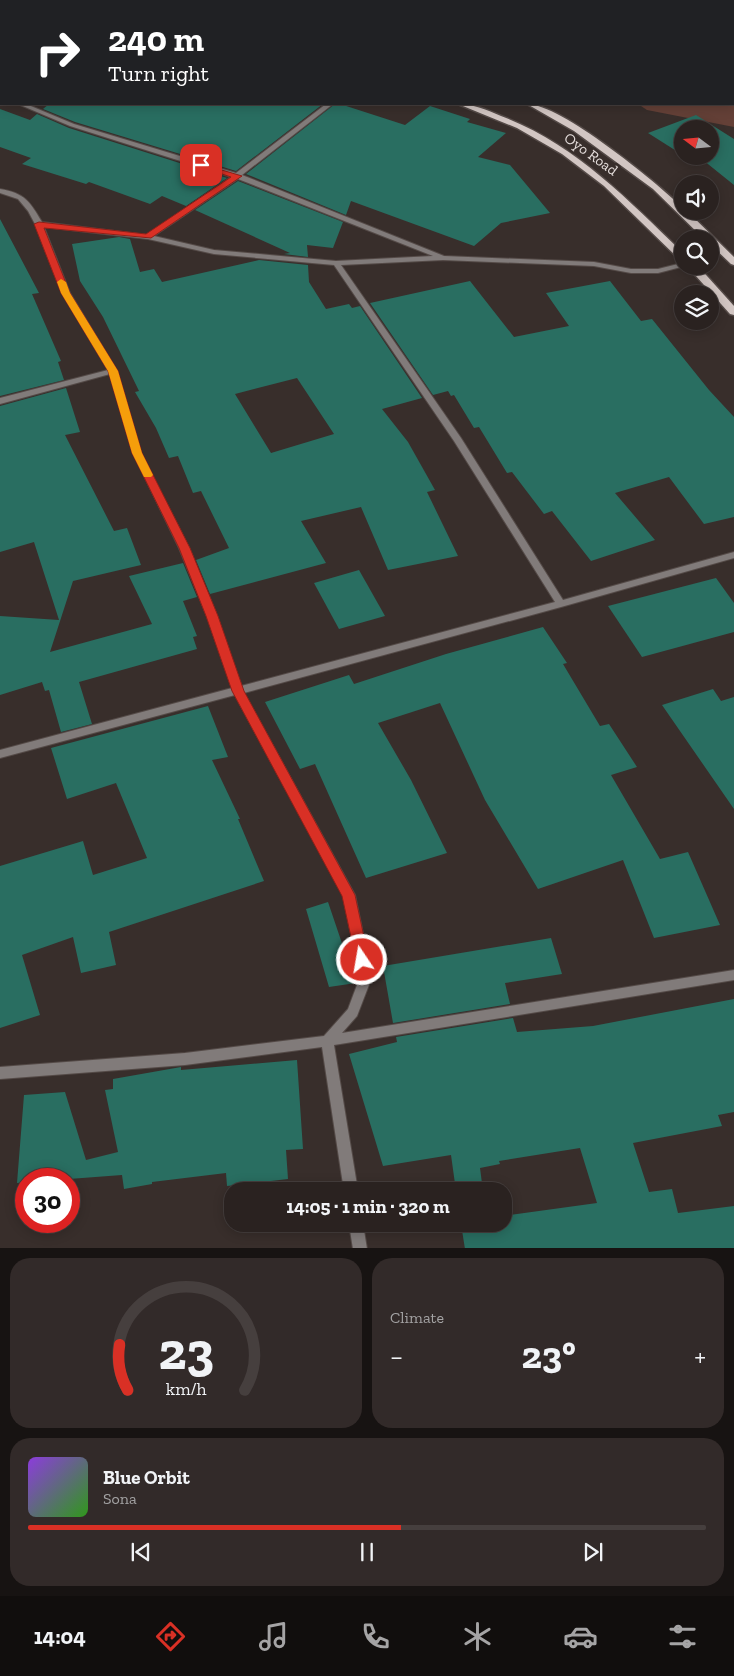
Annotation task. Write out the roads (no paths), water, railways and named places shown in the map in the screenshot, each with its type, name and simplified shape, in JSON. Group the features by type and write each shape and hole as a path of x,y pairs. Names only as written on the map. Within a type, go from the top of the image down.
{"main road":[{"name":"Oyo Road","path":"467,105 520,126 565,152 607,184 674,249"},
{"name":"Oyo Road","path":"533,105 577,129 656,187 734,262"},
{"path":"700,275 734,312"}],"street":[{"path":"24,105 72,125 237,176 443,258"},
{"path":"148,237 237,176 329,105"},
{"path":"0,190 17,194 25,201 39,224 66,293 113,371 137,453 184,548 212,616 238,691 349,895 366,977 352,1012 327,1041 350,1182"},
{"path":"39,224 148,237 214,252 336,263 443,258 594,264 631,271 658,271 674,267"},
{"path":"336,263 458,440 561,604"},
{"path":"0,401 113,371"},
{"path":"0,754 561,604 734,555"},
{"path":"0,1073 185,1059 327,1041 734,975"},
{"path":"357,1232 360,1248"}]}
